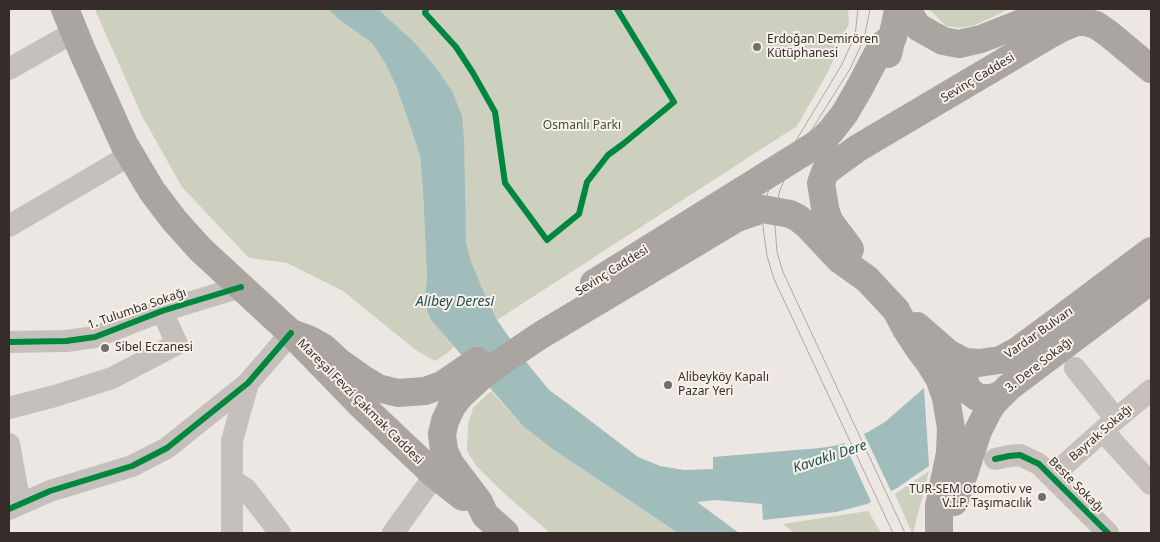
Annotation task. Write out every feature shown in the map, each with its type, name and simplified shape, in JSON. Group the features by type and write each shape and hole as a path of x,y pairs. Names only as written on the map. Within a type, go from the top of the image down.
{"main road":[{"path":"898,9 893,37 879,76 829,162 821,183 829,221 855,255 867,279 896,310 906,329 939,378 946,398 951,428 950,453 938,506 940,533"},
{"path":"906,9 918,27 943,41 959,44 981,39 1057,9"},
{"name":"Mareşal Fevzi Çakmak Caddesi","path":"69,21 124,144 152,191 174,220 200,249 291,333 360,404 435,475 485,516"},
{"name":"Sevinç Caddesi","path":"825,172 858,148 1064,26 1076,22 1096,25 1109,21 1151,69"},
{"name":"Sevinç Caddesi","path":"537,328 747,186 815,146 831,131 845,113 882,45 893,37"},
{"name":"Sevinç Caddesi","path":"537,328 737,218 763,209 790,214 798,218 840,258 867,279"},
{"name":"Vardar Bulvarı","path":"896,310 948,353 965,362 985,363 1000,360 1017,350 1151,251"},
{"name":"3. Dere Sokağı","path":"940,533 965,471 978,431 988,411 1002,394 1151,280"},
{"path":"291,333 324,348 340,362 378,388 398,393 425,391 486,372 537,328"},
{"path":"971,363 966,369 964,376 964,383 969,391 982,398 992,398 1002,394"},
{"path":"465,379 445,422 442,434 444,451 451,465 479,502 485,516 505,533"}],"street":[{"path":"9,70 69,21"},
{"path":"9,226 130,155"},
{"name":"1. Tulumba Sokağı","path":"9,342 66,341 95,337 162,311 241,287"},
{"path":"9,408 112,378 177,344 162,311"},
{"path":"9,450 14,507 50,491 132,466 167,448 248,383 291,333"},
{"path":"1075,368 1110,425 1151,484"},
{"path":"232,533 232,441 248,383"},
{"name":"Bayrak Sokağı","path":"1052,476 1151,390"},
{"name":"Beste Sokağı","path":"995,459 1020,455 1039,464 1108,533"},
{"path":"393,533 435,475"},
{"path":"232,480 246,488 280,533"}],"green space":[{"path":"96,9 328,9 372,43 385,63 396,86 420,156 427,278 424,303 431,320 454,347 435,361 417,351 343,291 287,263 249,258 182,187 142,116"},
{"name":"Osmanlı Parkı","path":"378,9 848,9 849,23 828,72 797,126 497,320 471,261 466,242 465,212 434,65 413,41"},
{"path":"929,9 1008,9 975,25 960,28 946,26"},
{"path":"491,391 523,426 551,448 678,533 550,533 477,467 467,451 468,425 473,408"},
{"path":"929,471 913,533 912,533 895,494"},
{"path":"868,511 881,533 794,533 783,524"}],"water":[{"name":"Alibey Deresi","path":"328,9 378,9 413,41 434,65 452,91 462,116 466,242 471,261 497,320 527,363 549,390 638,457 660,466 684,470 713,469 713,457 839,445 885,422 924,388 929,466 897,488 867,504 836,512 763,520 762,504 715,500 697,502 739,533 678,533 551,448 523,426 431,320 424,303 427,278 420,156 396,86 385,63 372,43"}],"pier":[{"path":"863,432 892,493 872,504 843,440"}],"tram line":[{"path":"858,9 855,36 841,66 771,182 763,209 763,227 767,256 774,279 893,533"},
{"path":"870,9 864,39 850,69 794,158 780,190 775,211 775,226 777,252 783,272 905,533"}],"cycle path":[{"path":"426,9 425,13 456,47 495,112 505,183 547,240 579,214 587,182 608,155 674,102 617,9"},
{"path":"9,342 66,341 95,337 162,311 241,287"},
{"path":"9,509 50,491 132,466 167,448 248,383 291,333"},
{"path":"995,459 1020,455 1039,464 1108,533"}],"place":[{"name":"Erdoğan Demirören Kütüphanesi","path":"757,47"},
{"name":"Sibel Eczanesi","path":"105,348"},
{"name":"Alibeyköy Kapalı Pazar Yeri","path":"668,385"},
{"name":"TUR-SEM Otomotiv ve V.İ.P. Taşımacılık","path":"1042,497"}],"water label":[{"name":"Kavaklı Dere","path":"830,457"}]}
